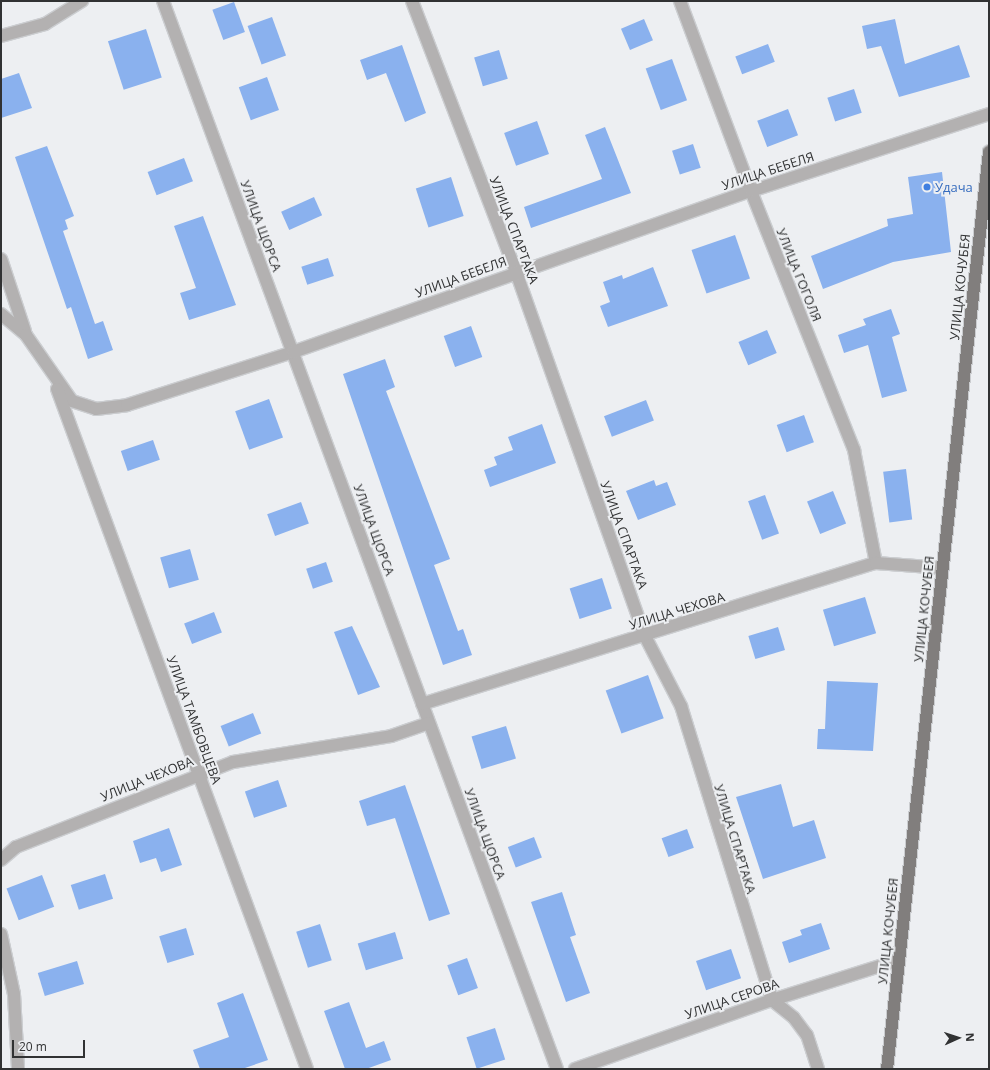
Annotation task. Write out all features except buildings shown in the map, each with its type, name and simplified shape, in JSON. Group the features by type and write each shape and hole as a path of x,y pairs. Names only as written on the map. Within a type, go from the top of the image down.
{"main road":[{"name":"УЛИЦА КОЧУБЕЯ","path":"887,1069 989,152"}],"street":[{"path":"1,36 45,24 82,1"},
{"name":"УЛИЦА ЩОРСА","path":"163,1 294,352 557,1069"},
{"name":"УЛИЦА СПАРТАКА","path":"412,1 516,272 645,636 680,706 772,1000"},
{"name":"УЛИЦА ГОГОЛЯ","path":"680,1 751,191 854,450 876,563"},
{"name":"УЛИЦА БЕБЕЛЯ","path":"1,314 26,335 54,380 78,403 96,409 127,405 294,352 516,272 751,191 989,114"},
{"path":"1,258 26,335"},
{"name":"УЛИЦА ТАМБОВЦЕВА","path":"54,380 307,1069"},
{"name":"УЛИЦА ЧЕХОВА","path":"422,704 645,636 876,563 943,568"},
{"name":"УЛИЦА ЧЕХОВА","path":"1,860 16,847 199,773 233,762 391,736 429,723"},
{"path":"1,934 14,994 18,1069"},
{"name":"УЛИЦА СЕРОВА","path":"575,1069 772,1000 899,960"},
{"path":"772,1000 794,1018 807,1035 818,1069"}],"place":[{"name":"Удача","path":"927,187"}]}
